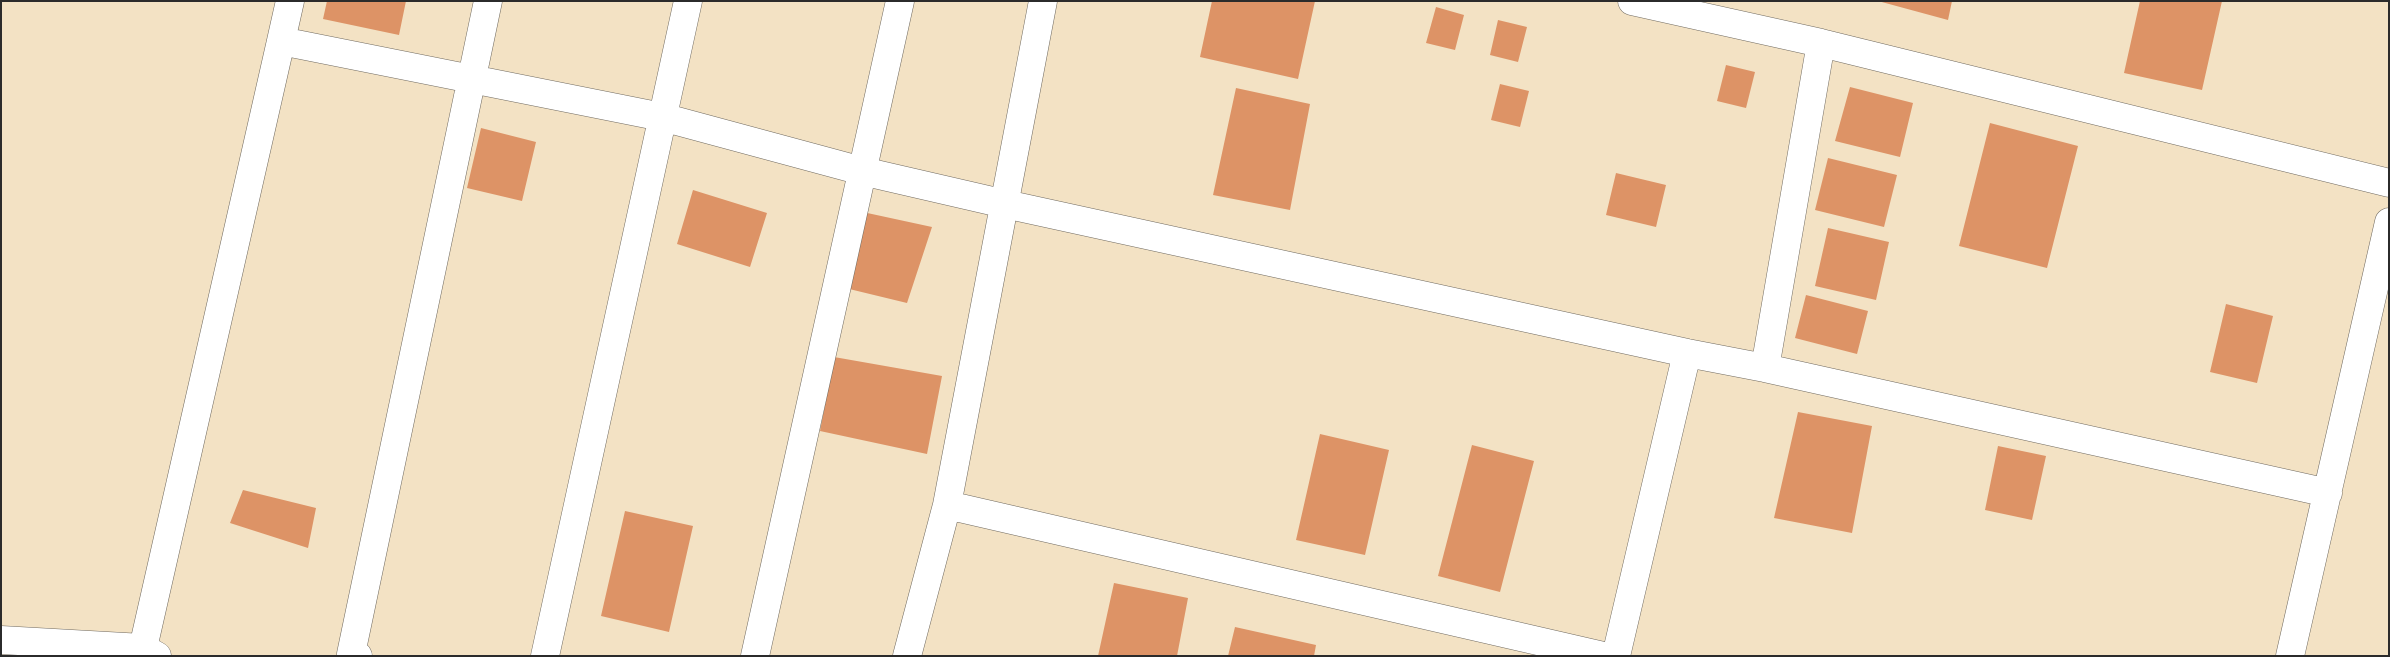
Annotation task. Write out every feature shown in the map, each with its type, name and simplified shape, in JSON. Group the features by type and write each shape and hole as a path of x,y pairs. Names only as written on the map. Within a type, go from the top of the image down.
{"street":[{"path":"1,640 150,652 290,1"},
{"path":"353,655 470,79 488,1"},
{"path":"544,656 688,1"},
{"path":"756,656 900,1"},
{"path":"907,656 947,505 1043,1"},
{"path":"1632,1 1821,43 2389,183"},
{"path":"281,41 662,117 862,171 1005,204 1687,354 1765,368 2328,494"},
{"path":"1765,368 1821,43"},
{"path":"2290,656 2389,222"},
{"path":"1616,656 1687,354"},
{"path":"947,505 1603,656"}],"building":[{"path":"327,1 406,1 399,35 323,19"},
{"path":"1212,1 1315,1 1298,79 1200,57"},
{"path":"1878,1 1952,1 1948,20"},
{"path":"2140,1 2222,1 2202,90 2124,73"},
{"path":"1436,7 1464,15 1455,50 1426,43"},
{"path":"1498,20 1527,27 1518,62 1490,55"},
{"path":"1726,65 1755,72 1746,108 1717,101"},
{"path":"1500,84 1529,91 1520,127 1491,120"},
{"path":"1850,87 1913,103 1900,157 1835,141"},
{"path":"1236,88 1310,104 1290,210 1213,195"},
{"path":"1990,123 2078,146 2047,268 1959,246"},
{"path":"481,128 536,142 522,201 467,188"},
{"path":"1828,158 1897,175 1884,227 1815,210"},
{"path":"1616,173 1666,185 1656,227 1606,215"},
{"path":"693,190 767,213 750,267 677,244"},
{"path":"858,211 932,227 907,303 841,287"},
{"path":"1828,228 1889,242 1876,300 1815,286"},
{"path":"1806,295 1868,311 1857,354 1795,338"},
{"path":"2226,304 2273,316 2257,383 2210,372"},
{"path":"834,357 942,376 927,454 820,431"},
{"path":"1798,412 1872,426 1852,533 1774,518"},
{"path":"1320,434 1389,450 1365,555 1296,540"},
{"path":"1472,445 1534,461 1500,592 1438,576"},
{"path":"1998,446 2046,456 2032,520 1985,510"},
{"path":"243,490 316,508 308,548 230,523"},
{"path":"625,511 693,526 669,632 601,616"},
{"path":"1114,583 1188,598 1177,656 1098,656"},
{"path":"1235,627 1316,645 1314,656 1228,656"}]}
